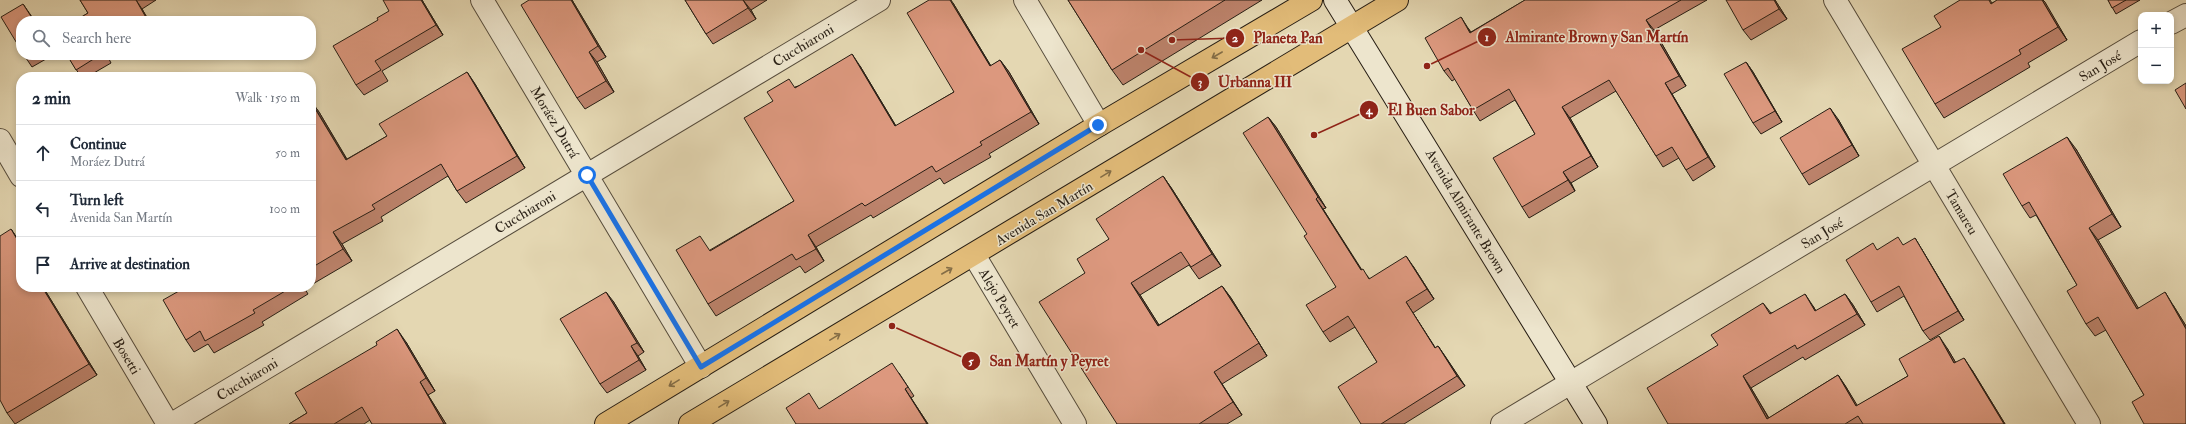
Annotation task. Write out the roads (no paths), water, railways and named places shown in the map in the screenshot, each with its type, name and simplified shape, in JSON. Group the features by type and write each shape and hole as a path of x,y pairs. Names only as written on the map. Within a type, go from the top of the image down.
{"main road":[{"path":"606,424 1098,125 1311,0"},
{"name":"Avenida San Martín","path":"690,424 1397,0"}],"street":[{"name":"Moráez Dutrá","path":"482,0 701,367"},
{"name":"Cucchiaroni","path":"172,424 879,0"},
{"path":"1025,0 1098,125"},
{"name":"Avenida Almirante Brown","path":"1335,0 1353,26 1596,424"},
{"name":"Tamareu","path":"1835,0 2089,424"},
{"path":"2174,22 2186,14"},
{"name":"San José","path":"1502,424 2138,43"},
{"path":"0,140 16,167"},
{"name":"Alejo Peyret","path":"974,255 1075,424"},
{"name":"Bosetti","path":"90,292 168,424"}],"place":[{"name":"Planeta Pan","path":"1172,40"},
{"name":"Urbanna III","path":"1141,50"},
{"name":"Almirante Brown y San Martín","path":"1427,66"},
{"name":"El Buen Sabor","path":"1314,135"},
{"name":"San Martín y Peyret","path":"892,326"}]}
